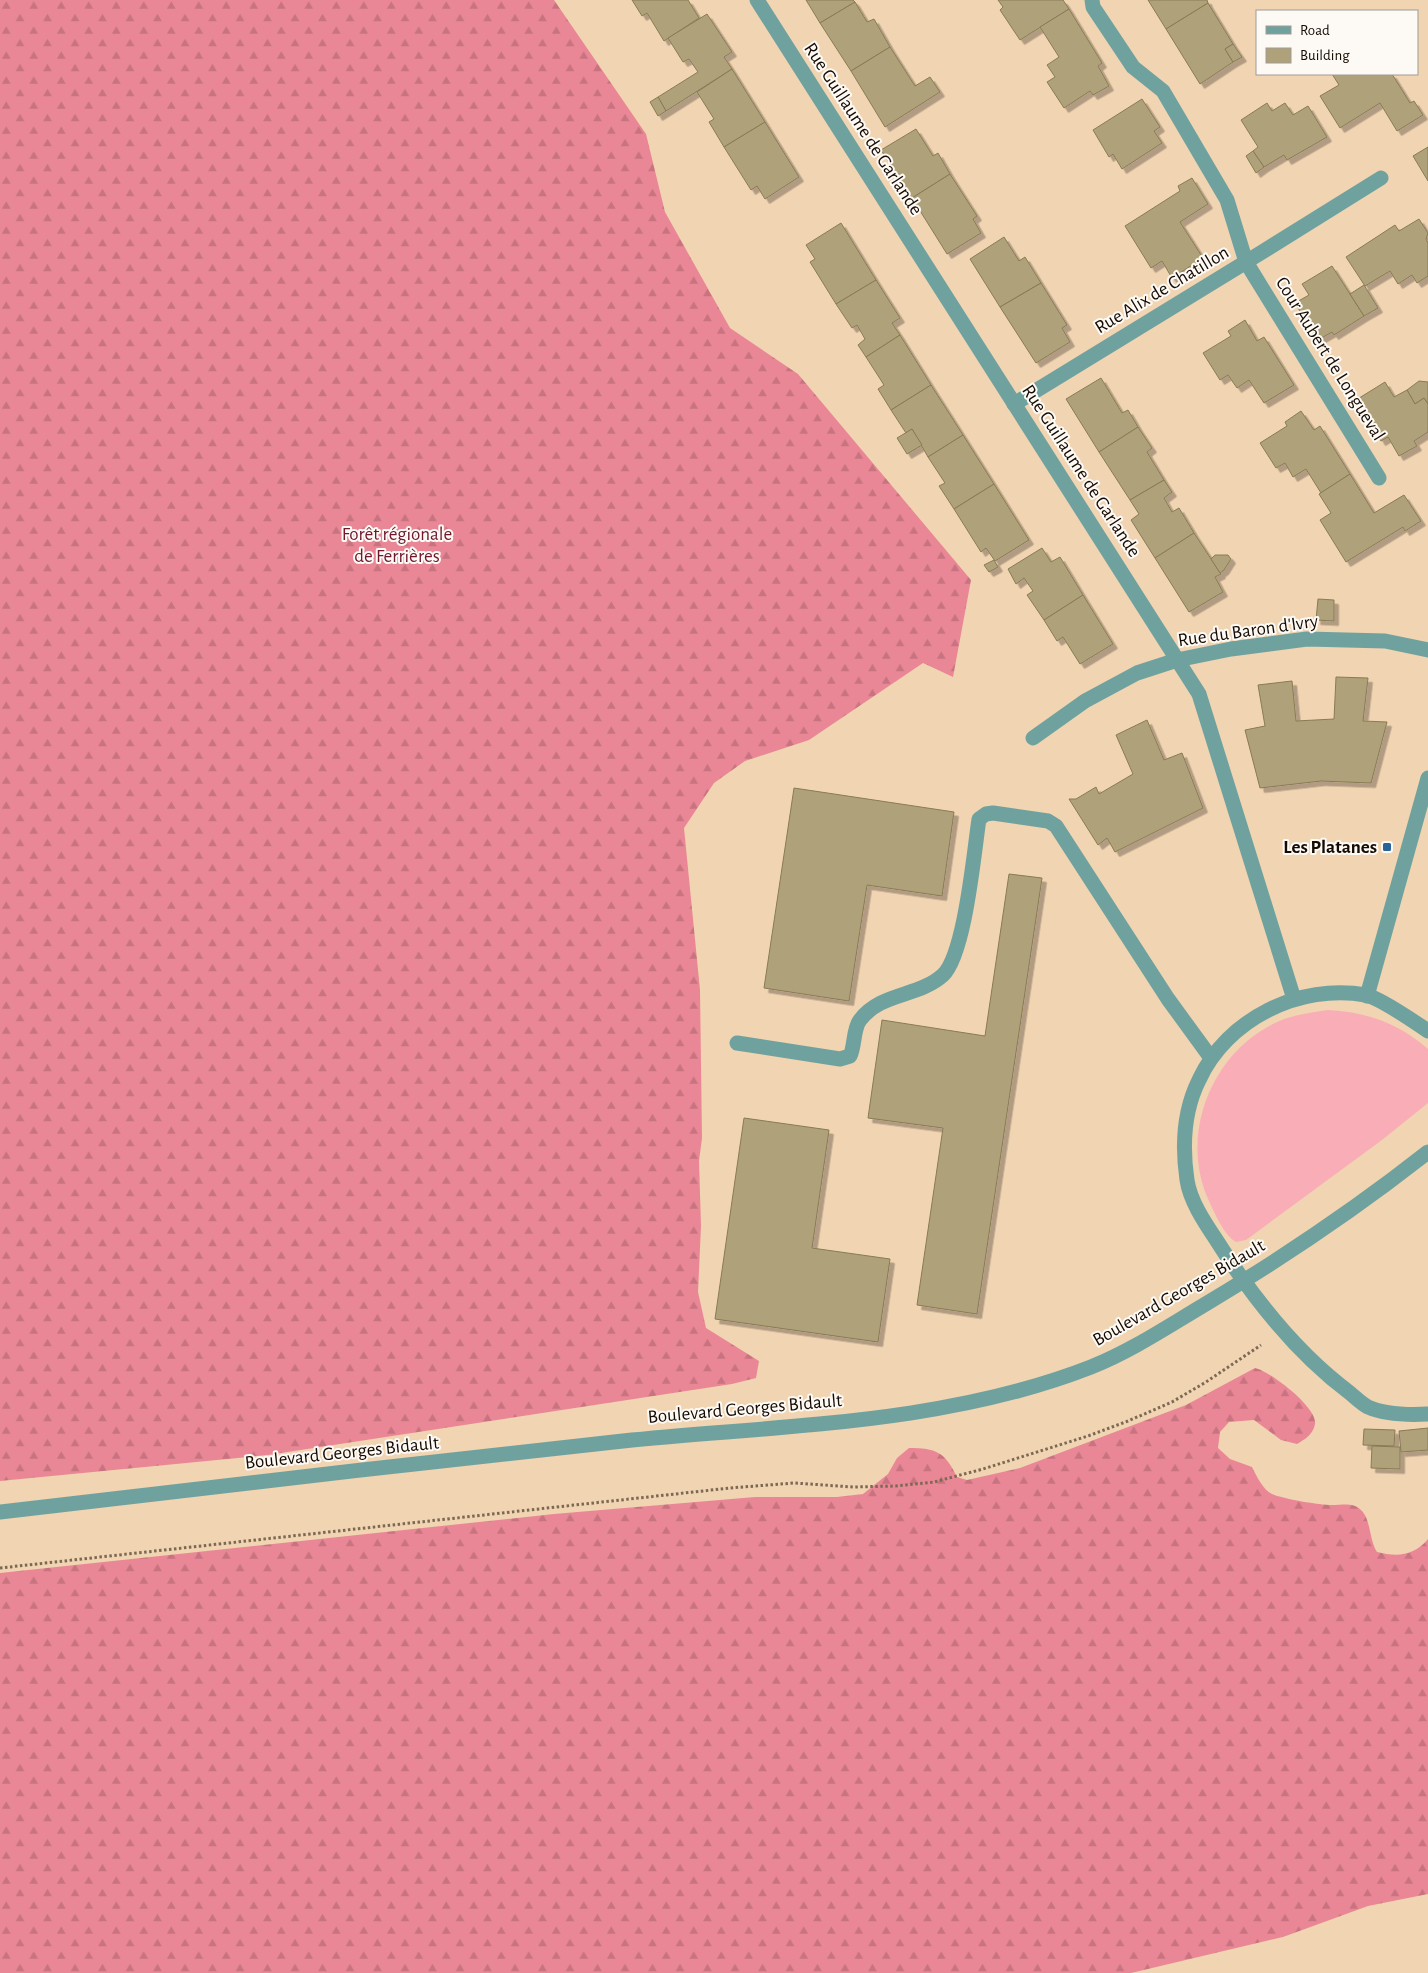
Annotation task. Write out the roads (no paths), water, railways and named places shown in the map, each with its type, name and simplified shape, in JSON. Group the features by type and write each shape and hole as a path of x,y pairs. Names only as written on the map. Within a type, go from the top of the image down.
{"street":[{"name":"Rue Guillaume de Garlande","path":"757,0 1198,694 1294,999"},
{"name":"Rue Alix de Chatillon","path":"1014,404 1246,262 1227,200 1163,90 1133,67 1094,7 1092,0"},
{"path":"1246,262 1382,178"},
{"name":"Cour Aubert de Longueval","path":"1246,262 1379,478"},
{"name":"Rue du Baron d'Ivry","path":"1033,738 1085,701 1128,678 1177,660 1232,649 1308,640 1385,641 1428,650"},
{"path":"1367,996 1428,778"},
{"path":"737,1043 840,1059 850,1056 854,1047 858,1022 866,1014 881,1002 929,985 944,974 960,937 979,819 986,814 994,813 1048,821 1056,826 1168,999 1211,1058"},
{"path":"1428,1031 1367,996 1316,994 1294,999 1269,1010 1245,1024 1225,1041 1211,1058 1199,1079 1187,1118 1185,1140 1188,1182 1206,1224 1243,1282 1282,1330 1323,1373 1368,1407 1403,1415 1428,1414"},
{"name":"Boulevard Georges Bidault","path":"0,1512 613,1442 889,1416 957,1405 1018,1391 1094,1366 1150,1337 1243,1282 1385,1186 1428,1152"}],"place":[{"name":"Les Platanes","path":"1387,847"}],"park label":[{"name":"Forêt régionale de Ferrières","path":"397,545"}]}
